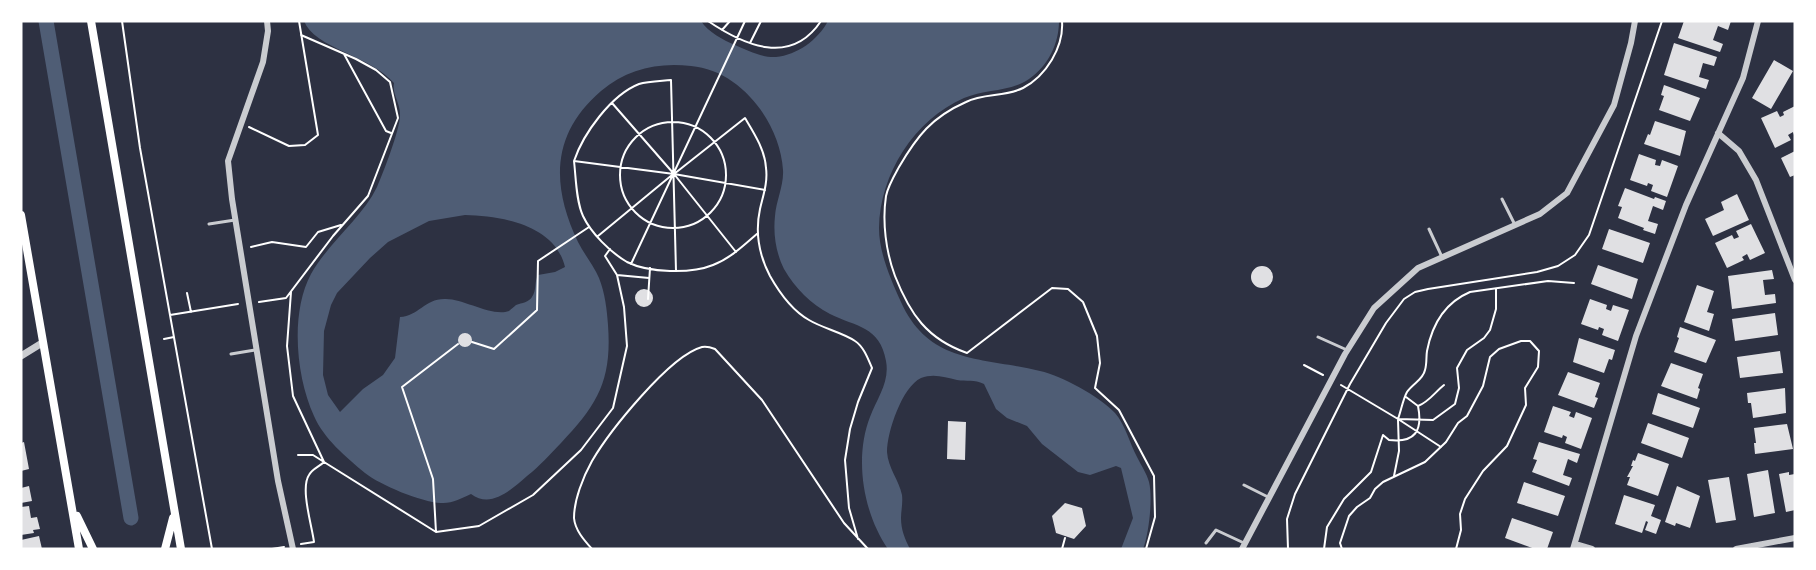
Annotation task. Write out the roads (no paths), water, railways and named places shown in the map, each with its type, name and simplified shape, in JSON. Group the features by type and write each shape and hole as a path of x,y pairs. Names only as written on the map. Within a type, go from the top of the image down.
{"main road":[{"path":"91,21 181,549"},
{"path":"21,214 79,549"},
{"path":"72,508 93,549"},
{"path":"165,549 175,512"}],"street":[{"path":"267,21 268,31 263,62 228,161 240,250 278,481 293,547"},
{"path":"1244,546 1347,350 1374,308 1418,268 1540,214 1567,193 1614,105 1635,21"},
{"path":"1592,549 1574,546 1636,336 1686,205 1743,78 1758,21"},
{"path":"1718,133 1739,151 1756,180 1795,280"},
{"path":"21,356 42,343"},
{"path":"1736,549 1795,538"}],"lane":[{"path":"1502,199 1515,225"},
{"path":"209,224 236,220"},
{"path":"1429,230 1442,257"},
{"path":"1318,338 1347,350"},
{"path":"231,354 257,350"},
{"path":"1244,485 1269,498"},
{"path":"1206,543 1216,530 1244,546"}],"water":[{"path":"304,21 701,21 712,32 730,43 760,55 776,57 799,50 819,34 828,21 1059,21 1055,46 1047,61 1036,74 1014,86 964,98 930,120 915,135 893,169 886,188 879,228 881,247 901,302 913,322 927,337 943,348 960,355 1059,377 1090,394 1115,413 1125,428 1149,482 1150,516 1143,549 1121,549 1133,518 1121,468 1116,466 1090,475 1078,472 1042,444 1027,426 1007,418 996,409 984,384 934,376 921,378 914,383 902,400 890,433 888,458 902,495 902,526 910,549 888,549 872,519 862,467 865,433 886,376 883,349 866,329 830,314 816,305 798,289 788,276 777,250 775,236 774,223 783,170 774,134 754,101 741,88 726,77 691,66 655,66 632,72 611,83 585,107 565,143 560,181 563,200 578,242 599,278 608,325 608,361 605,376 585,416 536,468 508,492 493,499 478,498 471,494 449,503 433,502 380,483 336,447 318,424 303,383 298,326 304,290 311,274 318,262 363,209 377,187 395,139 400,110 394,83 384,74 319,38","holes":["465,215 511,221 539,232 559,253 565,267 555,272 538,275 531,299 516,305 509,311 495,312 453,300 439,299 412,314 400,317 395,358 383,375 363,389 340,412 328,395 323,375 324,331 337,293 388,242 429,221"]}],"waterway":[{"path":"46,21 131,518"}]}
